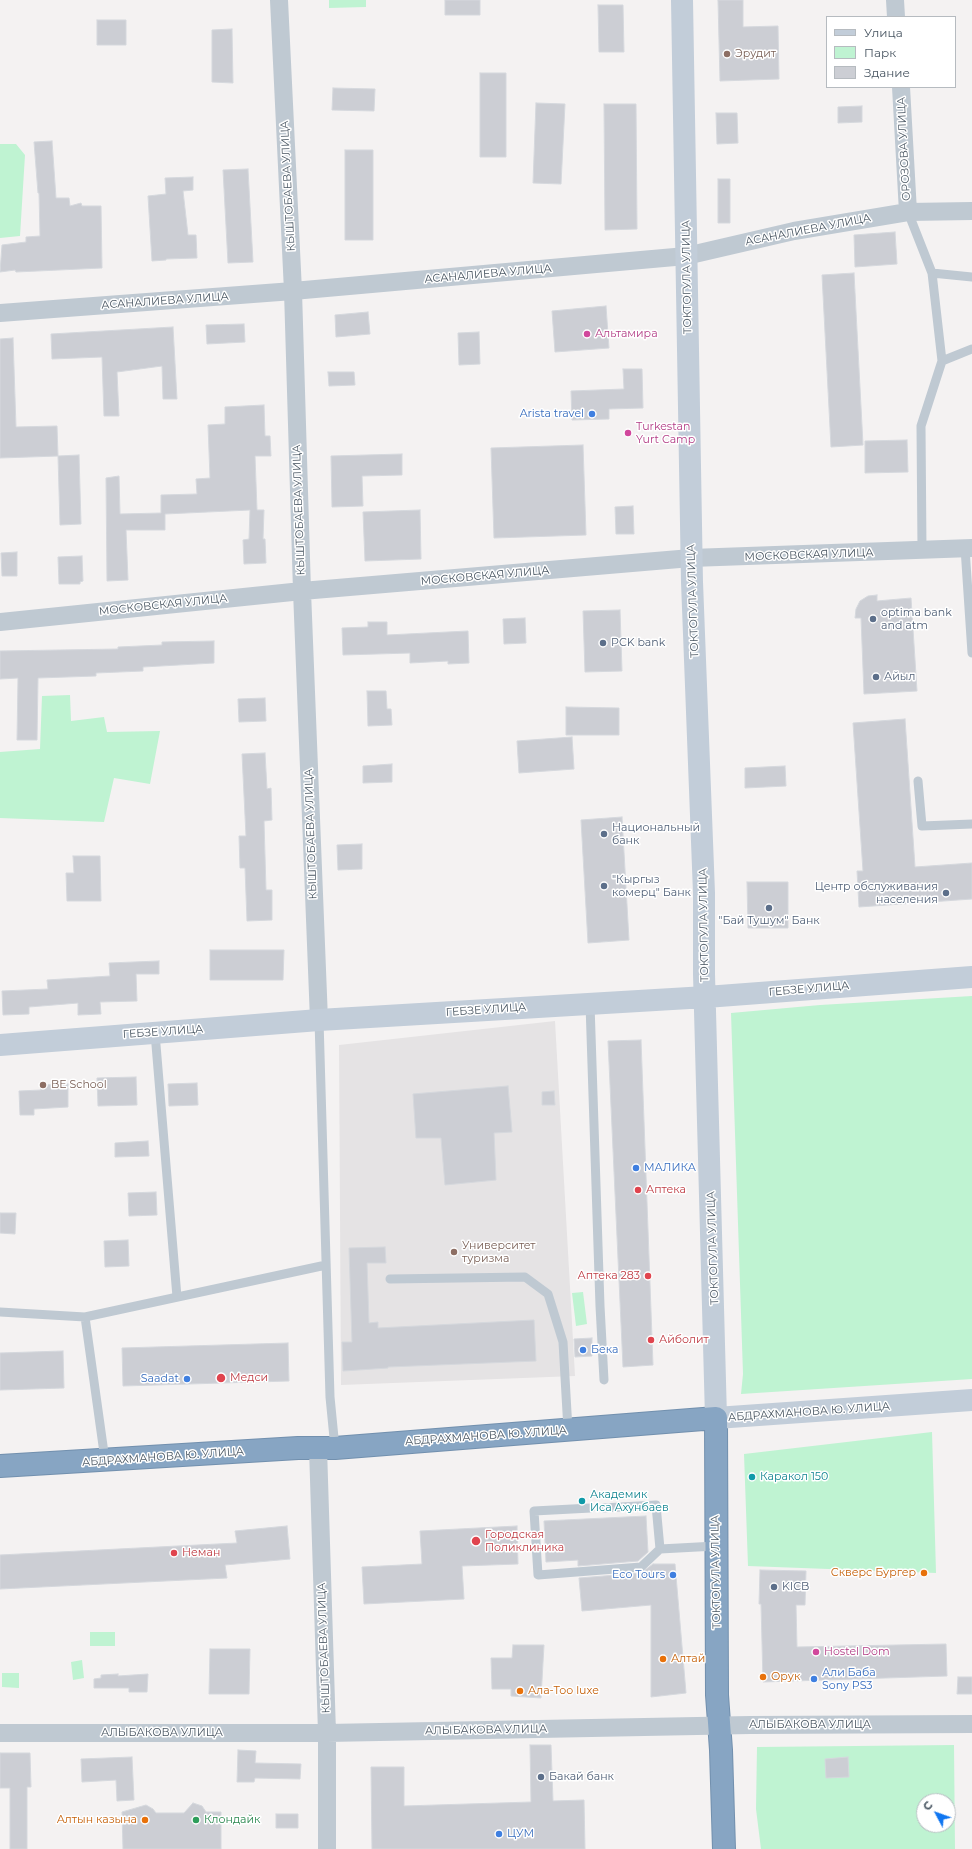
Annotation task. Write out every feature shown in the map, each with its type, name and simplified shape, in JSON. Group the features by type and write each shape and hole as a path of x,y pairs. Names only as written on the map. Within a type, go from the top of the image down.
{"highway":[{"name":"АБДРАХМАНОВА Ю. УЛИЦА","path":"0,1466 327,1448 716,1418"},
{"name":"ТОКТОГУЛА УЛИЦА","path":"716,1418 717,1695 720,1726 724,1849"}],"main road":[{"name":"ТОКТОГУЛА УЛИЦА","path":"682,0 691,558 700,780 716,1418"},
{"name":"ГЕБЗЕ УЛИЦА","path":"0,1045 319,1020 706,997 972,978"},
{"name":"АБДРАХМАНОВА Ю. УЛИЦА","path":"716,1418 972,1400"}],"street":[{"name":"КЫШТОБАЕВА УЛИЦА","path":"279,0 293,291 302,591 319,1020"},
{"path":"895,0 896,16"},
{"name":"ОРОЗОВА УЛИЦА","path":"900,88 908,212"},
{"name":"АСАНАЛИЕВА УЛИЦА","path":"0,313 293,291 686,256 794,230 908,212 972,211"},
{"name":"МОСКОВСКАЯ УЛИЦА","path":"0,622 302,591 691,558 968,548"},
{"name":"КЫШТОБАЕВА УЛИЦА","path":"327,1448 327,1849"},
{"name":"АЛЫБАКОВА УЛИЦА","path":"0,1733 327,1733 720,1726 972,1724"}],"lane":[{"path":"908,212 932,274 942,361 921,426 922,550"},
{"path":"932,274 972,277"},
{"path":"942,361 972,349"},
{"path":"968,548 972,653"},
{"path":"918,781 922,826 972,824"},
{"path":"590,1003 604,1380"},
{"path":"319,1020 330,1397 327,1448"},
{"path":"155,1033 177,1297"},
{"path":"0,1312 85,1317 326,1265"},
{"path":"390,1280 525,1277 548,1294 563,1342 568,1430"},
{"path":"85,1317 105,1460"},
{"path":"602,1508 656,1505 660,1549"},
{"path":"591,1508 534,1511 538,1575 641,1567 660,1549 716,1546"}],"shaded area":[{"name":"Университет туризма","path":"555,1021 575,1376 341,1385 339,1045"}],"green space":[{"path":"329,0 366,0 366,7 329,8"},
{"path":"0,144 16,144 25,155 20,236 0,238"},
{"path":"70,695 71,721 104,717 107,732 160,731 150,784 114,778 104,822 0,818 0,752 40,749 42,696"},
{"path":"972,996 972,1379 741,1394 743,1374 731,1013 820,1005"},
{"path":"583,1292 587,1324 576,1326 572,1293"},
{"path":"932,1432 936,1573 748,1566 744,1454"},
{"path":"90,1632 115,1632 115,1646 90,1646"},
{"path":"82,1660 84,1678 73,1680 71,1662"},
{"path":"2,1673 19,1673 19,1688 2,1687"},
{"path":"954,1745 954,1793 916,1793 916,1833 955,1833 955,1849 761,1849 756,1809 757,1747"}],"building":[{"path":"445,0 480,0 480,15 445,15"},
{"path":"718,0 743,0 743,27 778,26 779,79 720,81"},
{"path":"598,5 623,5 624,52 599,52"},
{"path":"97,20 126,20 126,45 97,45"},
{"path":"232,29 233,83 212,82 212,30"},
{"path":"480,73 506,73 506,157 480,157"},
{"path":"333,88 375,89 374,111 332,110"},
{"path":"536,103 565,104 561,184 533,183"},
{"path":"604,104 636,104 637,229 605,230"},
{"path":"862,106 862,122 838,123 838,107"},
{"path":"716,113 737,113 738,143 717,144"},
{"path":"52,141 56,198 69,198 70,206 81,203 82,206 101,206 102,268 16,272 15,270 0,272 2,245 26,242 26,237 40,236 39,193 34,142"},
{"path":"345,150 373,150 373,240 345,240"},
{"path":"248,169 253,262 228,263 223,170"},
{"path":"193,177 193,190 183,191 188,235 196,235 197,258 152,261 148,196 166,194 165,178"},
{"path":"718,179 730,179 730,223 718,223"},
{"path":"895,232 897,264 855,267 854,235"},
{"path":"854,273 863,445 831,447 822,275"},
{"path":"606,306 609,348 555,352 552,311"},
{"path":"368,312 370,334 336,337 335,315"},
{"path":"244,324 245,342 207,344 206,325"},
{"path":"173,327 177,399 163,399 162,366 117,372 119,416 104,416 102,357 52,359 51,334"},
{"path":"479,332 480,364 459,365 458,333"},
{"path":"13,338 16,427 57,426 58,456 0,458 0,339"},
{"path":"623,369 642,369 643,408 609,409 609,419 572,420 571,391 624,389"},
{"path":"328,372 354,372 355,385 329,386"},
{"path":"264,405 265,436 270,436 271,456 255,456 257,510 264,510 263,539 265,539 266,563 244,564 243,540 249,539 250,510 165,514 165,530 126,530 128,580 107,581 106,478 119,476 120,514 161,513 161,495 197,494 196,479 210,478 208,425 225,424 225,407"},
{"path":"907,440 908,472 865,473 865,441"},
{"path":"583,445 586,535 494,538 491,448"},
{"path":"402,454 402,475 362,476 363,506 332,507 331,456"},
{"path":"79,455 81,524 60,525 58,456"},
{"path":"633,506 634,534 616,534 615,507"},
{"path":"420,510 421,559 365,561 363,512"},
{"path":"17,552 17,576 2,576 1,553"},
{"path":"82,556 83,581 80,582 80,584 59,584 58,557"},
{"path":"877,595 877,601 911,598 917,691 864,694 861,618 855,618 856,609 860,601 868,596"},
{"path":"620,610 622,671 585,672 583,611"},
{"path":"525,618 526,643 504,644 503,619"},
{"path":"368,622 387,622 387,635 468,631 469,663 448,664 448,661 410,663 410,653 343,655 342,628 368,627"},
{"path":"214,641 214,663 143,667 143,671 96,673 96,676 38,678 37,740 17,740 18,678 0,679 0,651 118,649 118,647 162,645 162,642"},
{"path":"367,691 386,691 387,709 391,709 392,725 368,726"},
{"path":"265,698 266,721 239,722 238,699"},
{"path":"566,707 619,708 619,735 566,735"},
{"path":"905,719 915,867 972,863 972,899 859,907 857,871 863,871 853,723"},
{"path":"572,737 574,769 519,773 517,741"},
{"path":"265,753 267,789 271,788 272,820 264,821 266,890 272,890 272,920 247,921 245,868 240,868 239,836 246,836 242,754"},
{"path":"392,764 392,782 363,783 363,766"},
{"path":"785,766 786,786 745,788 745,768"},
{"path":"622,817 629,940 588,943 581,820"},
{"path":"362,844 362,869 338,870 337,845"},
{"path":"73,856 100,856 101,901 67,901 66,873 74,873"},
{"path":"747,882 788,882 788,928 748,928"},
{"path":"210,950 284,950 283,980 210,980"},
{"path":"159,961 159,974 136,974 137,1001 100,1002 101,1014 78,1015 78,1003 29,1007 29,1014 3,1015 2,991 48,989 47,980 110,976 109,963"},
{"path":"641,1040 653,1365 623,1367 608,1041"},
{"path":"136,1077 137,1105 98,1106 97,1078"},
{"path":"197,1083 198,1105 169,1106 168,1084"},
{"path":"68,1084 68,1107 34,1109 34,1115 20,1115 19,1091 41,1090 40,1085"},
{"path":"508,1086 512,1132 494,1133 496,1180 445,1185 441,1138 416,1138 413,1094"},
{"path":"554,1091 555,1105 542,1105 542,1092"},
{"path":"148,1141 149,1156 115,1157 115,1143"},
{"path":"156,1192 157,1215 129,1216 128,1193"},
{"path":"0,1213 16,1213 15,1234 0,1233"},
{"path":"128,1240 129,1266 105,1267 104,1241"},
{"path":"385,1247 386,1263 367,1263 369,1323 378,1322 378,1328 534,1320 536,1361 388,1367 343,1371 342,1342 352,1342 349,1248"},
{"path":"592,1338 592,1356 575,1357 574,1339"},
{"path":"288,1343 289,1381 123,1386 122,1348"},
{"path":"63,1351 64,1388 0,1390 0,1353"},
{"path":"646,1516 648,1552 638,1561 578,1566 578,1560 546,1562 544,1521"},
{"path":"287,1526 290,1559 225,1565 227,1578 0,1589 0,1555 237,1543 235,1531"},
{"path":"517,1526 518,1564 462,1566 464,1599 364,1604 362,1567 422,1564 420,1531"},
{"path":"653,1564 675,1564 686,1693 651,1697 651,1605 582,1611 579,1578 641,1573"},
{"path":"760,1570 806,1571 805,1605 796,1605 797,1647 946,1644 947,1676 763,1682 761,1604 759,1604"},
{"path":"513,1645 544,1645 541,1698 511,1696 511,1689 492,1689 491,1658 512,1658"},
{"path":"210,1649 250,1649 249,1694 209,1694"},
{"path":"118,1674 118,1676 148,1674 147,1692 129,1692 129,1688 94,1688 94,1679 101,1678 101,1675"},
{"path":"958,1677 972,1677 972,1694 957,1694"},
{"name":"ЦУМ","path":"530,1745 551,1745 553,1801 584,1800 585,1849 372,1849 371,1767 404,1767 404,1806 531,1802"},
{"path":"238,1750 256,1751 255,1763 301,1764 300,1779 255,1778 254,1782 237,1782"},
{"path":"0,1753 30,1753 31,1787 27,1787 27,1849 10,1849 10,1788 0,1788"},
{"path":"132,1757 134,1800 117,1801 116,1780 82,1782 81,1759"},
{"path":"848,1757 849,1777 826,1778 825,1759"},
{"path":"193,1803 202,1806 206,1812 221,1812 221,1849 123,1849 122,1812 146,1805 153,1809 156,1813 184,1813"},
{"path":"276,1814 298,1814 298,1828 276,1828"}],"place":[{"name":"Эрудит","path":"727,54"},
{"name":"Альтамира","path":"587,334"},
{"name":"Arista travel","path":"592,414"},
{"name":"Turkestan Yurt Camp","path":"628,433"},
{"name":"optima bank and atm","path":"873,619"},
{"name":"PCK bank","path":"603,643"},
{"name":"Айыл","path":"876,677"},
{"name":"Национальный банк","path":"604,834"},
{"name":"\"Кыргыз комерц\" Банк","path":"604,886"},
{"name":"Центр обслуживания населения","path":"946,893"},
{"name":"\"Бай Тушум\" Банк","path":"769,908"},
{"name":"BE School","path":"43,1085"},
{"name":"МАЛИКА","path":"636,1168"},
{"name":"Аптека","path":"638,1190"},
{"name":"Университет туризма","path":"454,1252"},
{"name":"Аптека 283","path":"648,1276"},
{"name":"Айболит","path":"651,1340"},
{"name":"Бека","path":"583,1350"},
{"name":"Медси","path":"221,1378"},
{"name":"Saadat","path":"187,1379"},
{"name":"Каракол 150","path":"752,1477"},
{"name":"Академик Иса Ахунбаев","path":"582,1501"},
{"name":"Городская Поликлиника","path":"476,1541"},
{"name":"Неман","path":"174,1553"},
{"name":"Скверс Бургер","path":"924,1573"},
{"name":"Eco Tours","path":"673,1575"},
{"name":"KICB","path":"774,1587"},
{"name":"Hostel Dom","path":"816,1652"},
{"name":"Алтай","path":"663,1659"},
{"name":"Орук","path":"763,1677"},
{"name":"Али Баба Sony PS3","path":"814,1679"},
{"name":"Ала-Тоо luxe","path":"520,1691"},
{"name":"Бакай банк","path":"541,1777"},
{"name":"Алтын казына","path":"145,1820"},
{"name":"Клондайк","path":"196,1820"},
{"name":"ЦУМ","path":"499,1834"}]}
